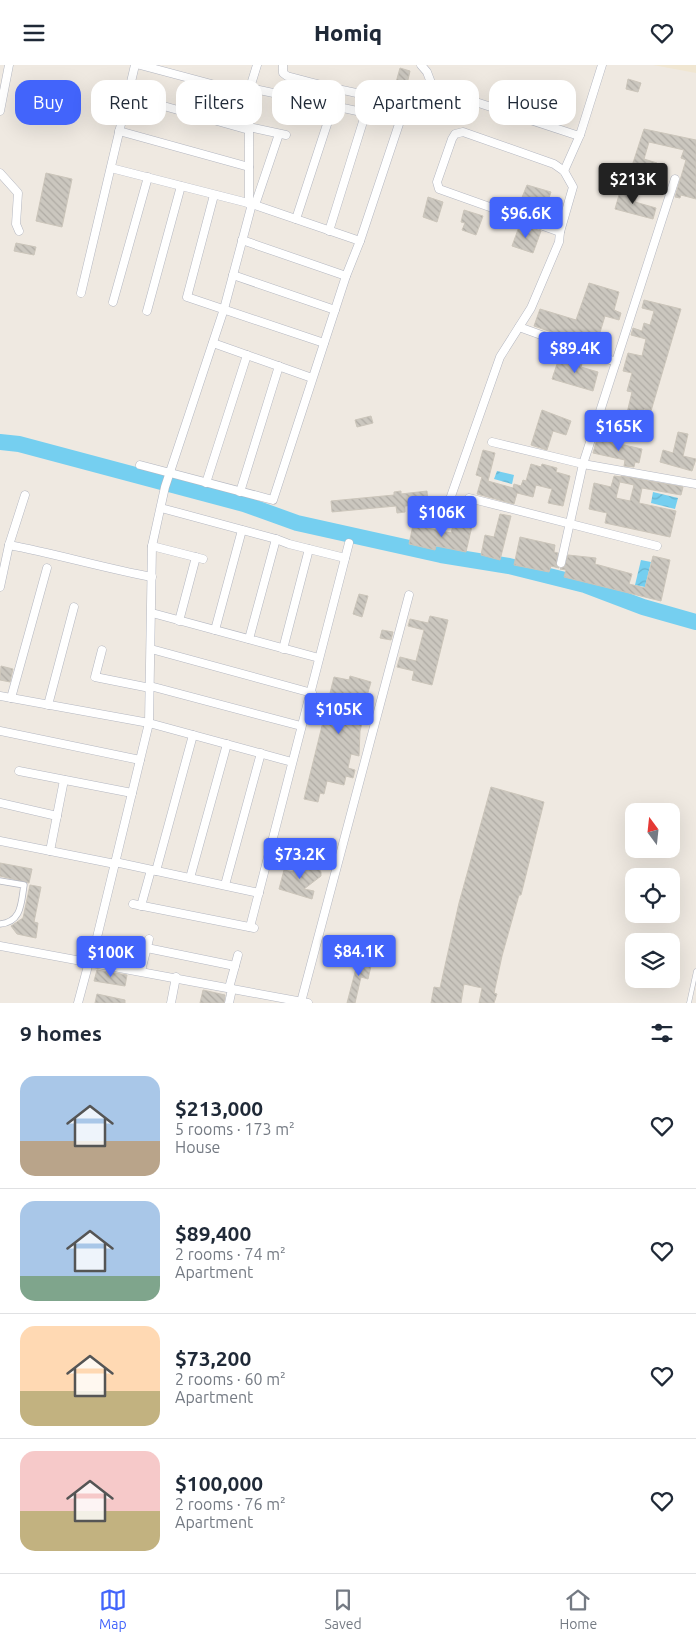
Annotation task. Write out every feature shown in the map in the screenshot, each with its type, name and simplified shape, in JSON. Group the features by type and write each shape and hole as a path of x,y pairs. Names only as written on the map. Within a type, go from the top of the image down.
{"street":[{"path":"0,111 9,65"},
{"path":"132,80 135,65"},
{"path":"140,65 203,80"},
{"path":"253,80 257,65"},
{"path":"283,65 283,73 287,76 355,91"},
{"path":"421,65 427,72 429,80"},
{"path":"564,171 580,135 602,65"},
{"path":"479,104 567,133 580,135"},
{"path":"78,1003 90,962 149,723 152,546 165,487 224,309 252,204 283,134 249,129 166,106"},
{"path":"81,293 121,125"},
{"path":"249,125 249,167 252,204"},
{"path":"296,219 327,125"},
{"path":"329,231 362,125"},
{"path":"140,465 169,475 274,501 312,378 399,125"},
{"path":"120,131 249,167"},
{"path":"443,519 500,357 531,309 559,241 573,187 564,171 543,159 462,132 455,134 437,184 444,192 560,232"},
{"path":"111,168 252,204 360,241"},
{"path":"0,173 18,193 16,224 19,231"},
{"path":"113,302 148,177"},
{"path":"561,563 583,464 676,179"},
{"path":"147,311 181,186"},
{"path":"214,195 187,297 324,343"},
{"path":"242,240 346,276"},
{"path":"233,275 335,310"},
{"path":"519,327 616,362"},
{"path":"213,343 312,378"},
{"path":"206,483 247,355"},
{"path":"240,492 279,366"},
{"path":"492,442 583,464 696,484"},
{"path":"0,587 8,545 25,495"},
{"path":"469,498 657,546"},
{"path":"161,508 309,549 345,557"},
{"path":"215,630 242,530"},
{"path":"249,639 276,539"},
{"path":"193,735 153,870 137,905 252,927 348,543"},
{"path":"8,545 48,552 106,568 152,577"},
{"path":"152,546 200,558 179,621"},
{"path":"283,649 309,549"},
{"path":"11,698 47,569"},
{"path":"0,946 305,1002 409,595"},
{"path":"48,705 74,607"},
{"path":"152,613 319,658"},
{"path":"151,649 311,693"},
{"path":"102,651 95,677 150,687 302,726"},
{"path":"0,695 149,723 292,762"},
{"path":"0,731 140,760"},
{"path":"190,878 227,744"},
{"path":"224,885 261,753"},
{"path":"19,771 132,793"},
{"path":"50,851 64,780"},
{"path":"0,803 57,815"},
{"path":"0,841 153,870 259,893"},
{"path":"0,881 24,885 18,915 11,921 0,924"},
{"path":"142,971 148,939"},
{"path":"146,949 235,966"},
{"path":"229,1003 238,955"},
{"path":"171,1003 176,977"}],"lane":[{"path":"689,1003 696,971"}],"shaded area":[{"path":"653,65 696,65 696,73"}],"water":[{"path":"497,471 514,475 512,484 494,479"},
{"path":"653,492 678,498 675,509 651,503"},
{"path":"641,560 651,562 645,587 635,585"}],"building":[{"path":"400,68 410,71 408,80 397,80"},
{"path":"628,79 641,83 638,92 626,89"},
{"path":"644,129 696,140 696,199 681,195 680,198 675,197 686,160 681,158 684,150 649,142 644,159 657,163 653,176 631,169"},
{"path":"46,173 72,179 62,227 36,221"},
{"path":"527,185 551,192 549,198 562,203 555,224 517,210"},
{"path":"621,188 634,192 633,195 637,196 635,202 656,208 653,219 615,209"},
{"path":"428,197 443,202 437,222 423,217"},
{"path":"464,210 483,216 476,235 462,230 465,223 461,222"},
{"path":"520,224 541,231 533,253 512,246"},
{"path":"16,243 36,247 34,255 14,251"},
{"path":"589,283 619,292 614,310 621,313 619,320 605,316 598,339 583,334 581,342 534,326 540,309 576,320"},
{"path":"644,300 681,309 651,411 644,409 641,421 626,417 632,392 627,391 632,373 623,371 628,353 642,356 646,339 631,335 633,328 642,331 644,323 650,325 654,311 642,308"},
{"path":"576,355 584,357 581,367 598,372 593,391 552,379 559,358 574,363"},
{"path":"542,410 571,421 566,435 553,431 547,450 531,445"},
{"path":"371,416 373,423 357,427 355,420"},
{"path":"678,432 688,434 683,456 696,459 692,471 660,462 663,450 673,453"},
{"path":"597,439 642,449 639,463 635,462 634,467 624,466 625,460 593,453"},
{"path":"483,450 495,453 488,481 513,488 514,484 521,486 523,480 526,481 531,464 541,467 542,464 557,468 556,472 570,476 563,506 548,503 552,489 536,485 533,497 517,493 514,504 477,494 482,477 476,475"},
{"path":"614,476 683,487 681,495 642,488 639,503 676,511 670,537 605,523 607,513 589,509 594,483 611,487","holes":["620,479 620,482 634,485 630,501 616,498"]},
{"path":"401,491 401,494 427,491 428,503 405,506 405,512 397,513 396,506 332,512 331,501 394,495 394,492"},
{"path":"500,514 511,516 500,560 481,555 485,535 494,537"},
{"path":"454,522 472,526 466,552 436,546 435,550 409,544 413,525 451,533"},
{"path":"520,537 555,545 554,552 558,553 556,564 559,568 551,566 549,572 514,565"},
{"path":"568,555 596,558 595,564 632,574 629,584 645,588 653,556 670,560 661,601 564,577 566,570 560,569 565,566"},
{"path":"359,594 368,596 362,617 353,614"},
{"path":"430,616 448,620 432,685 412,680 414,671 397,667 400,657 416,661 424,630 408,626 410,619 428,623"},
{"path":"382,630 393,632 391,640 380,638"},
{"path":"1,666 13,669 10,682 0,680"},
{"path":"350,676 371,682 360,731 359,756 351,754 348,768 355,770 353,778 346,776 344,785 327,781 324,794 320,793 318,802 304,799 334,677 349,680"},
{"path":"491,787 544,802 521,895 519,895 502,956 494,993 497,994 494,1003 479,1003 482,988 464,984 461,1003 431,1003 434,987 440,988 459,903"},
{"path":"295,862 319,869 321,872 321,876 304,889 314,891 312,899 279,889 284,870 293,872"},
{"path":"0,863 32,869 29,883 0,876"},
{"path":"30,885 41,887 34,922 38,923 36,938 17,934 11,926 23,918"},
{"path":"360,953 369,955 366,965 371,966 368,979 361,977 355,1003 347,1003"},
{"path":"97,970 127,975 125,986 94,981"},
{"path":"203,990 225,995 224,1003 200,1003"},
{"path":"97,994 125,1000 125,1003 95,1003"}],"waterway":[{"path":"0,442 19,444 244,504 297,523 441,555 509,566 585,585 643,607 696,622"}]}
